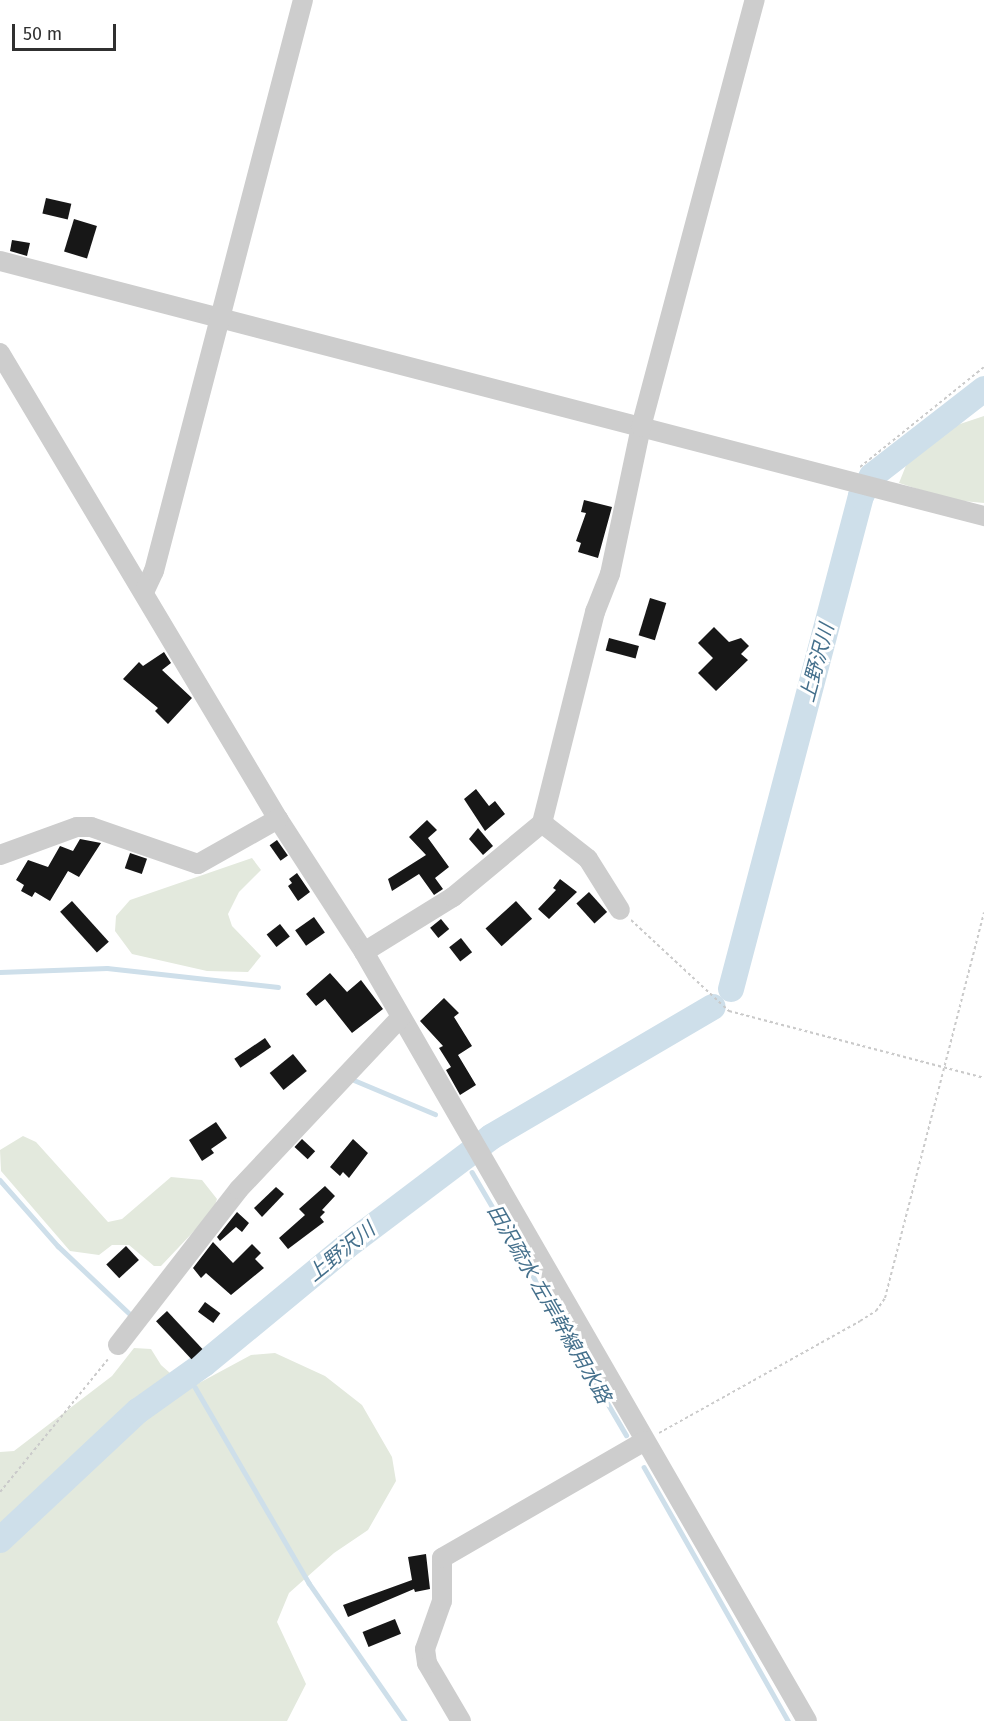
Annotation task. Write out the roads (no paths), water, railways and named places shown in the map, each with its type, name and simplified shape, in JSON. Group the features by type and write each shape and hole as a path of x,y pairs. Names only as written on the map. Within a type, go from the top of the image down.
{"street":[{"path":"145,590 154,571 217,318 303,0"},
{"path":"364,952 453,897 542,824 595,612 610,574 641,427 754,0"},
{"path":"0,261 984,516"},
{"path":"0,353 145,590 278,819 364,952 807,1721"},
{"path":"0,855 77,826 91,827 198,864 278,819"},
{"path":"542,824 588,859 620,910"},
{"path":"118,1345 239,1188 401,1017"},
{"path":"461,1721 427,1663 425,1648 442,1601 442,1558 645,1441"}],"waterway":[{"name":"上野沢川","path":"731,989 861,496 872,476 984,389"},
{"name":"田沢疏水 左岸幹線用水路","path":"0,972 107,968 278,987"},
{"name":"上野沢川","path":"0,1540 138,1411 204,1364 347,1246 491,1137 713,1007"},
{"name":"田沢疏水 左岸幹線用水路","path":"354,1080 435,1114"},
{"name":"田沢疏水 左岸幹線用水路","path":"472,1172 626,1435"},
{"path":"0,1180 58,1246 133,1317"},
{"path":"195,1387 309,1583 405,1721"},
{"name":"田沢疏水 左岸幹線用水路","path":"644,1467 788,1721"}]}
